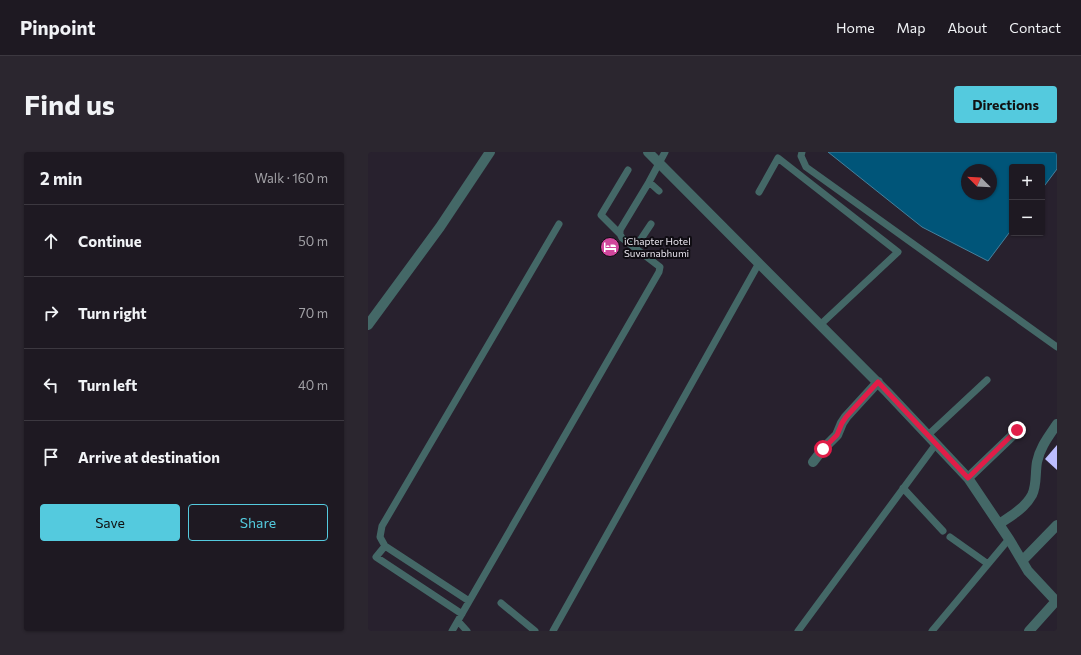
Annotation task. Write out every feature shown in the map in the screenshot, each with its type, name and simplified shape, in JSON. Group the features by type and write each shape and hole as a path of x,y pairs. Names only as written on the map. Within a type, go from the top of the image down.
{"street":[{"path":"368,325 440,227 490,152"},
{"path":"648,152 878,382 968,478 1009,539 1028,571 1057,602 1029,631"},
{"path":"813,462 837,435 846,417 878,382"},
{"path":"999,524 1022,508 1031,497 1035,487 1037,462 1042,447 1057,424"},
{"path":"968,478 1017,430"},
{"path":"1022,561 1057,525"}],"lane":[{"path":"620,234 620,230 665,152"},
{"path":"802,152 806,167 1057,347"},
{"path":"758,192 778,158 898,252 820,325"},
{"path":"452,631 659,272 660,267 622,238 620,234 601,215 628,170"},
{"path":"649,182 658,191"},
{"path":"469,601 385,546 380,537 382,526 559,224"},
{"path":"635,248 651,224"},
{"path":"553,631 759,263"},
{"path":"928,436 987,380"},
{"path":"798,631 936,444"},
{"path":"903,488 943,531"},
{"path":"950,537 988,564"},
{"path":"932,631 1009,539"},
{"path":"385,546 376,557 462,614"},
{"path":"501,603 535,631"},
{"path":"458,621 467,631"}],"water":[{"path":"828,152 1057,152 1057,169 1045,185 1045,164 1009,164 1009,233 988,261 922,227"}],"building":[{"path":"1057,445 1057,470 1045,459"}],"place":[{"name":"iChapter Hotel Suvarnabhumi","path":"610,247"}],"route":[{"path":"823,449 837,435 846,417 878,382 968,478 1017,430"}]}
